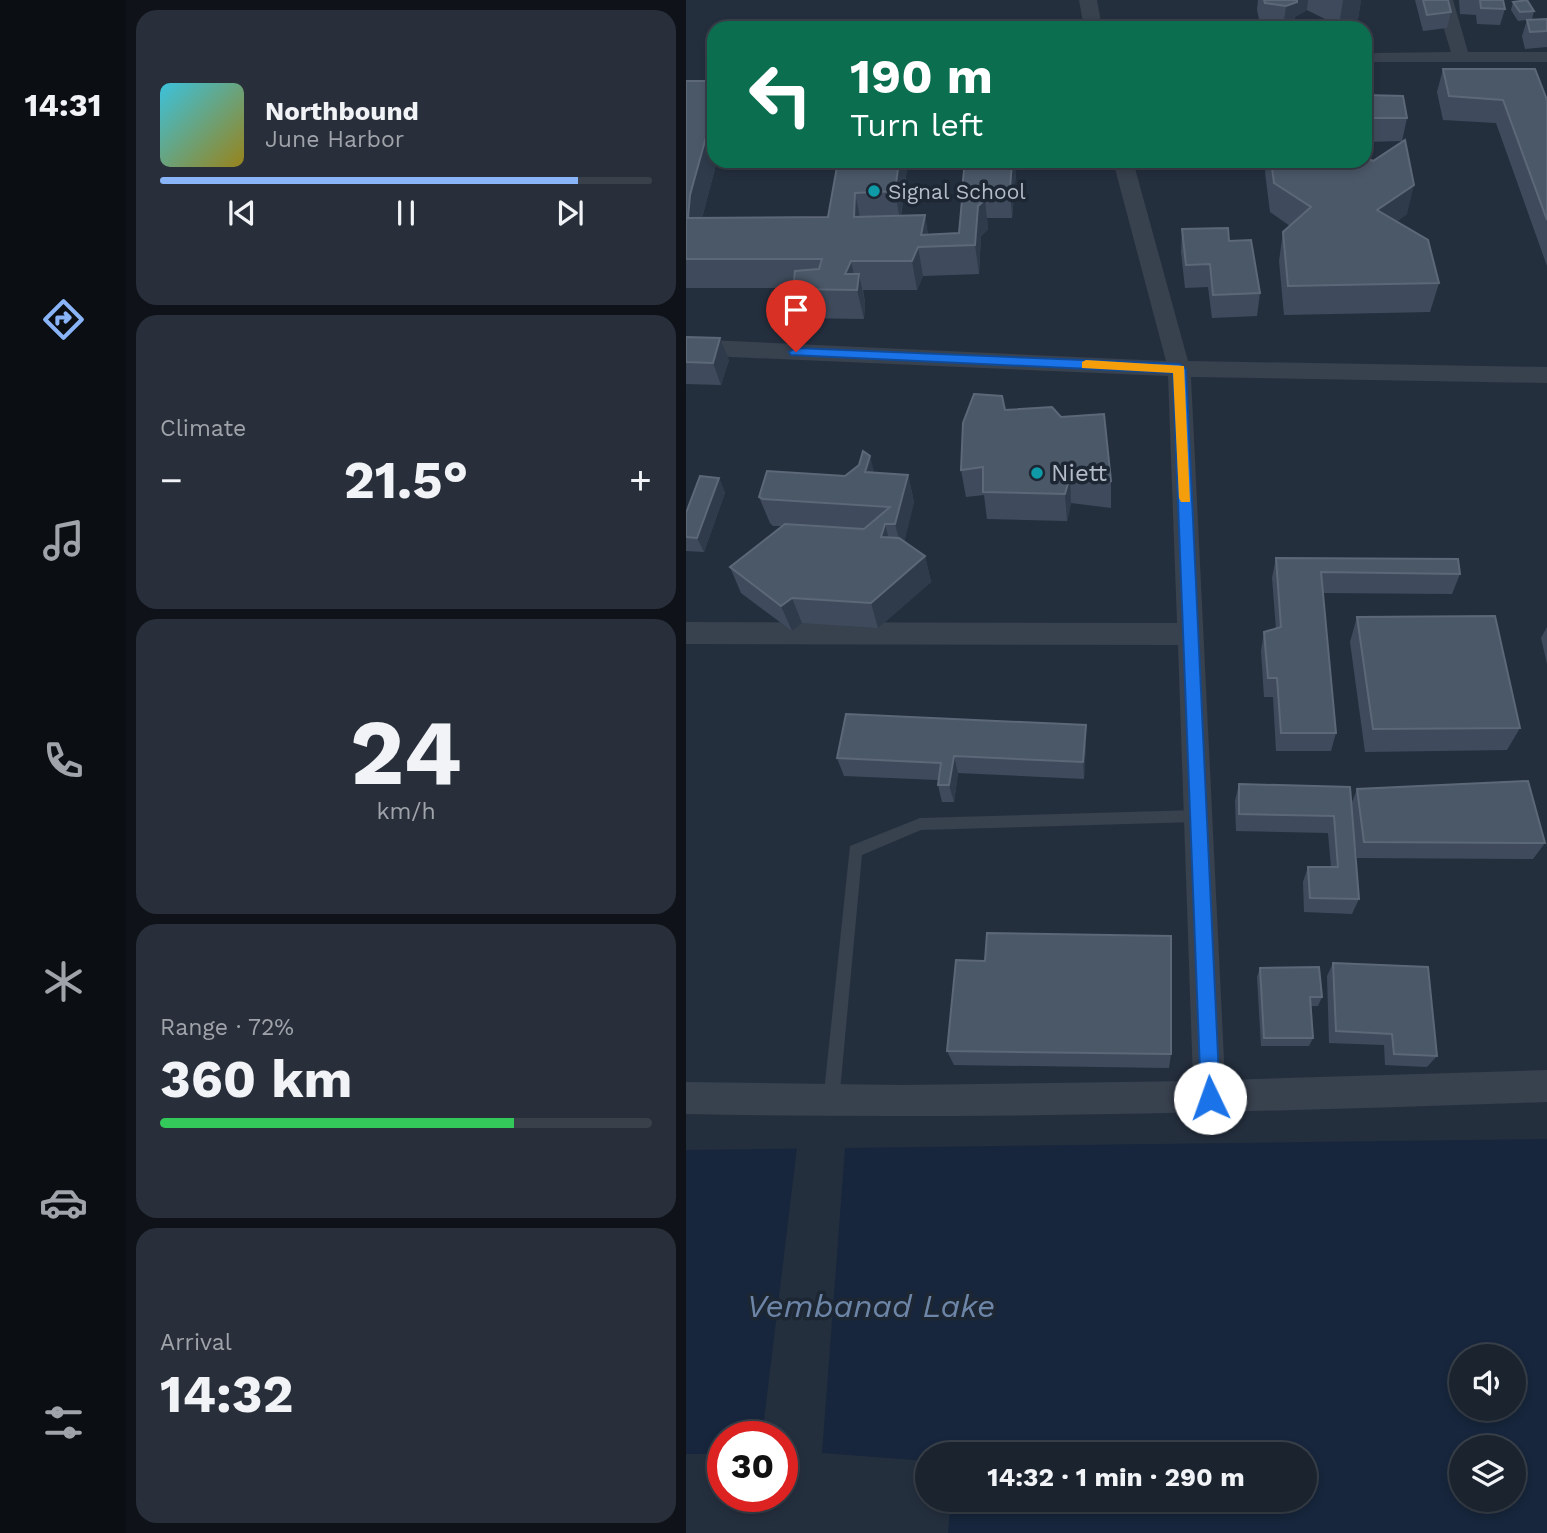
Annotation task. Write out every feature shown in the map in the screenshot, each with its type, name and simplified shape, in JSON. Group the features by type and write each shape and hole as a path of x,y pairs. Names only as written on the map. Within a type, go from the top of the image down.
{"street":[{"path":"1088,0 1092,21"},
{"path":"1444,0 1461,57"},
{"path":"1375,58 1547,57"},
{"path":"1125,168 1180,369 1192,634 1196,816 1210,1098"},
{"path":"686,347 1180,369 1547,375"},
{"path":"686,633 1192,634"},
{"path":"686,1098 831,1102 1210,1098 1547,1086"}],"lane":[{"path":"831,1102 855,850 920,824 1196,816"}],"water":[{"name":"Vembanad Lake","path":"1547,1139 1547,1533 686,1533 686,1150"}],"pier":[{"path":"797,1148 845,1148 822,1453 915,1460 915,1512 950,1512 948,1533 686,1533 686,1454 707,1454 707,1512 798,1512 798,1421 764,1421"}],"building":[{"path":"1264,0 1297,2 1286,6 1265,3"},
{"path":"1423,0 1448,0 1451,12 1427,15"},
{"path":"1480,0 1503,0 1505,9 1481,8"},
{"path":"1527,0 1534,11 1520,12 1513,2"},
{"path":"1547,19 1547,31 1530,32 1527,20"},
{"path":"1443,69 1535,69 1547,100 1547,220 1503,100 1449,96"},
{"path":"686,81 707,81 707,134 690,195 688,218 828,217 837,168 898,168 895,191 855,193 854,217 925,215 921,235 959,233 962,200 985,200 978,206 975,245 918,247 912,261 851,261 845,274 859,274 857,290 793,289 795,271 819,269 822,259 686,259"},
{"path":"1372,95 1403,96 1407,118 1372,118"},
{"path":"1405,140 1414,185 1377,210 1428,240 1439,283 1288,286 1283,232 1311,207 1274,183 1272,168 1372,168 1373,161"},
{"path":"964,168 1012,168 1010,189 962,190"},
{"path":"1228,228 1229,241 1251,240 1260,293 1213,295 1210,264 1186,265 1182,229"},
{"path":"686,337 720,338 713,363 686,362"},
{"name":"Niett","path":"974,394 1002,396 1005,410 1052,407 1061,417 1104,414 1111,481 1070,476 1065,494 983,492 983,467 961,470 963,423"},
{"path":"863,451 870,456 865,472 908,475 895,524 885,524 881,537 899,538 925,556 871,603 792,598 781,606 730,567 785,524 864,529 890,507 759,497 767,471 845,476 859,465"},
{"path":"700,476 719,478 697,538 686,537 686,513"},
{"path":"1276,558 1458,559 1460,574 1321,572 1336,733 1281,733 1277,678 1268,678 1264,632 1281,627"},
{"path":"1495,616 1520,728 1373,729 1357,617"},
{"path":"846,714 1086,725 1083,762 954,756 949,785 938,785 941,763 837,758"},
{"path":"1528,781 1545,843 1364,842 1357,789"},
{"path":"1239,784 1350,787 1359,899 1310,898 1308,867 1338,867 1334,816 1239,814"},
{"path":"987,933 1171,936 1171,1054 947,1051 956,960 985,961"},
{"path":"1333,963 1428,967 1437,1056 1394,1054 1392,1034 1336,1031"},
{"path":"1319,967 1322,997 1310,997 1313,1038 1264,1038 1260,968"}],"slow traffic":[{"path":"1086,365 1180,369 1185,498"}],"place":[{"name":"Signal School","path":"874,191"},
{"name":"Niett","path":"1037,473"}],"route":[{"path":"796,352 1180,369 1192,634 1196,816 1210,1098"}]}
